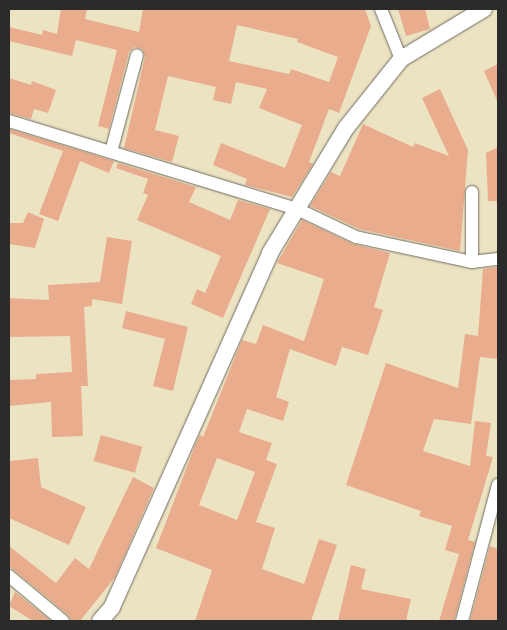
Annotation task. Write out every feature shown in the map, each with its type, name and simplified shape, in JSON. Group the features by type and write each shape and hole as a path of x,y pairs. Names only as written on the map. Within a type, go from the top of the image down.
{"street":[{"path":"380,9 400,59"},
{"path":"107,620 270,254 346,128 400,59 484,9"},
{"path":"111,152 137,55"},
{"path":"9,121 297,209 356,237 472,262 498,259"},
{"path":"472,192 472,262"},
{"path":"462,621 498,485"},
{"path":"9,576 62,621"}],"building":[{"path":"61,9 87,9 85,19 139,32 143,9 365,9 371,26 339,113 329,109 309,162 313,164 292,197 245,185 247,179 213,165 221,143 285,168 302,125 259,108 267,89 236,82 231,104 213,100 216,87 168,76 155,130 179,136 172,162 124,148 145,57 142,49 134,47 129,52 109,129 98,126 117,50 76,40 72,56 9,41 9,27 42,35 43,30 57,34","holes":["237,25 298,39 297,42 338,57 329,82 291,69 289,74 229,61"]},
{"path":"398,9 425,9 430,29 406,36"},
{"path":"498,64 498,103 484,71"},
{"path":"9,78 31,85 32,81 56,90 48,113 34,109 31,119 9,113"},
{"path":"440,89 468,150 460,251 359,229 310,206 331,172 340,176 363,124 413,147 415,143 449,156 422,98"},
{"path":"9,129 114,161 109,173 80,161 58,221 39,214 63,151 9,133"},
{"path":"498,147 498,201 488,201 486,153"},
{"path":"118,163 196,187 189,202 230,220 238,200 270,209 223,318 191,304 197,289 205,293 221,256 137,220 148,195 143,193 148,179 116,168"},
{"path":"28,212 44,219 35,248 9,244 9,223 23,223"},
{"path":"302,220 353,244 390,253 374,307 383,310 368,355 342,347 336,366 290,349 276,397 289,402 283,421 247,409 239,432 272,443 266,460 277,464 256,522 275,528 262,569 304,584 319,539 337,545 311,621 195,621 212,570 156,548 196,443 200,435 203,437 242,340 256,344 263,325 304,341 324,279 277,263","holes":["217,458 255,472 237,520 199,505"]},
{"path":"107,237 132,241 122,304 92,299 92,306 84,307 88,386 81,386 83,436 52,437 51,402 9,406 9,380 36,379 36,374 72,372 70,336 9,337 9,298 49,300 48,285 100,282"},
{"path":"498,267 498,359 480,357 471,424 434,419 423,451 470,466 475,421 491,423 486,456 493,457 468,540 475,542 454,621 439,621 459,554 445,550 452,526 419,516 421,511 346,485 386,363 458,388 465,334 478,336 483,269"},
{"path":"126,311 188,327 173,391 153,386 165,339 122,328"},
{"path":"101,435 142,447 135,473 94,461"},
{"path":"38,458 41,487 86,507 69,545 9,518 9,461"},
{"path":"133,477 154,488 115,577 80,621 71,621 68,615 9,566 9,546 56,583 75,558 89,569"},
{"path":"490,546 498,549 498,621 470,621"},
{"path":"351,565 366,569 361,589 411,599 406,621 338,621"},
{"path":"15,592 51,621 33,621 9,606"}]}
